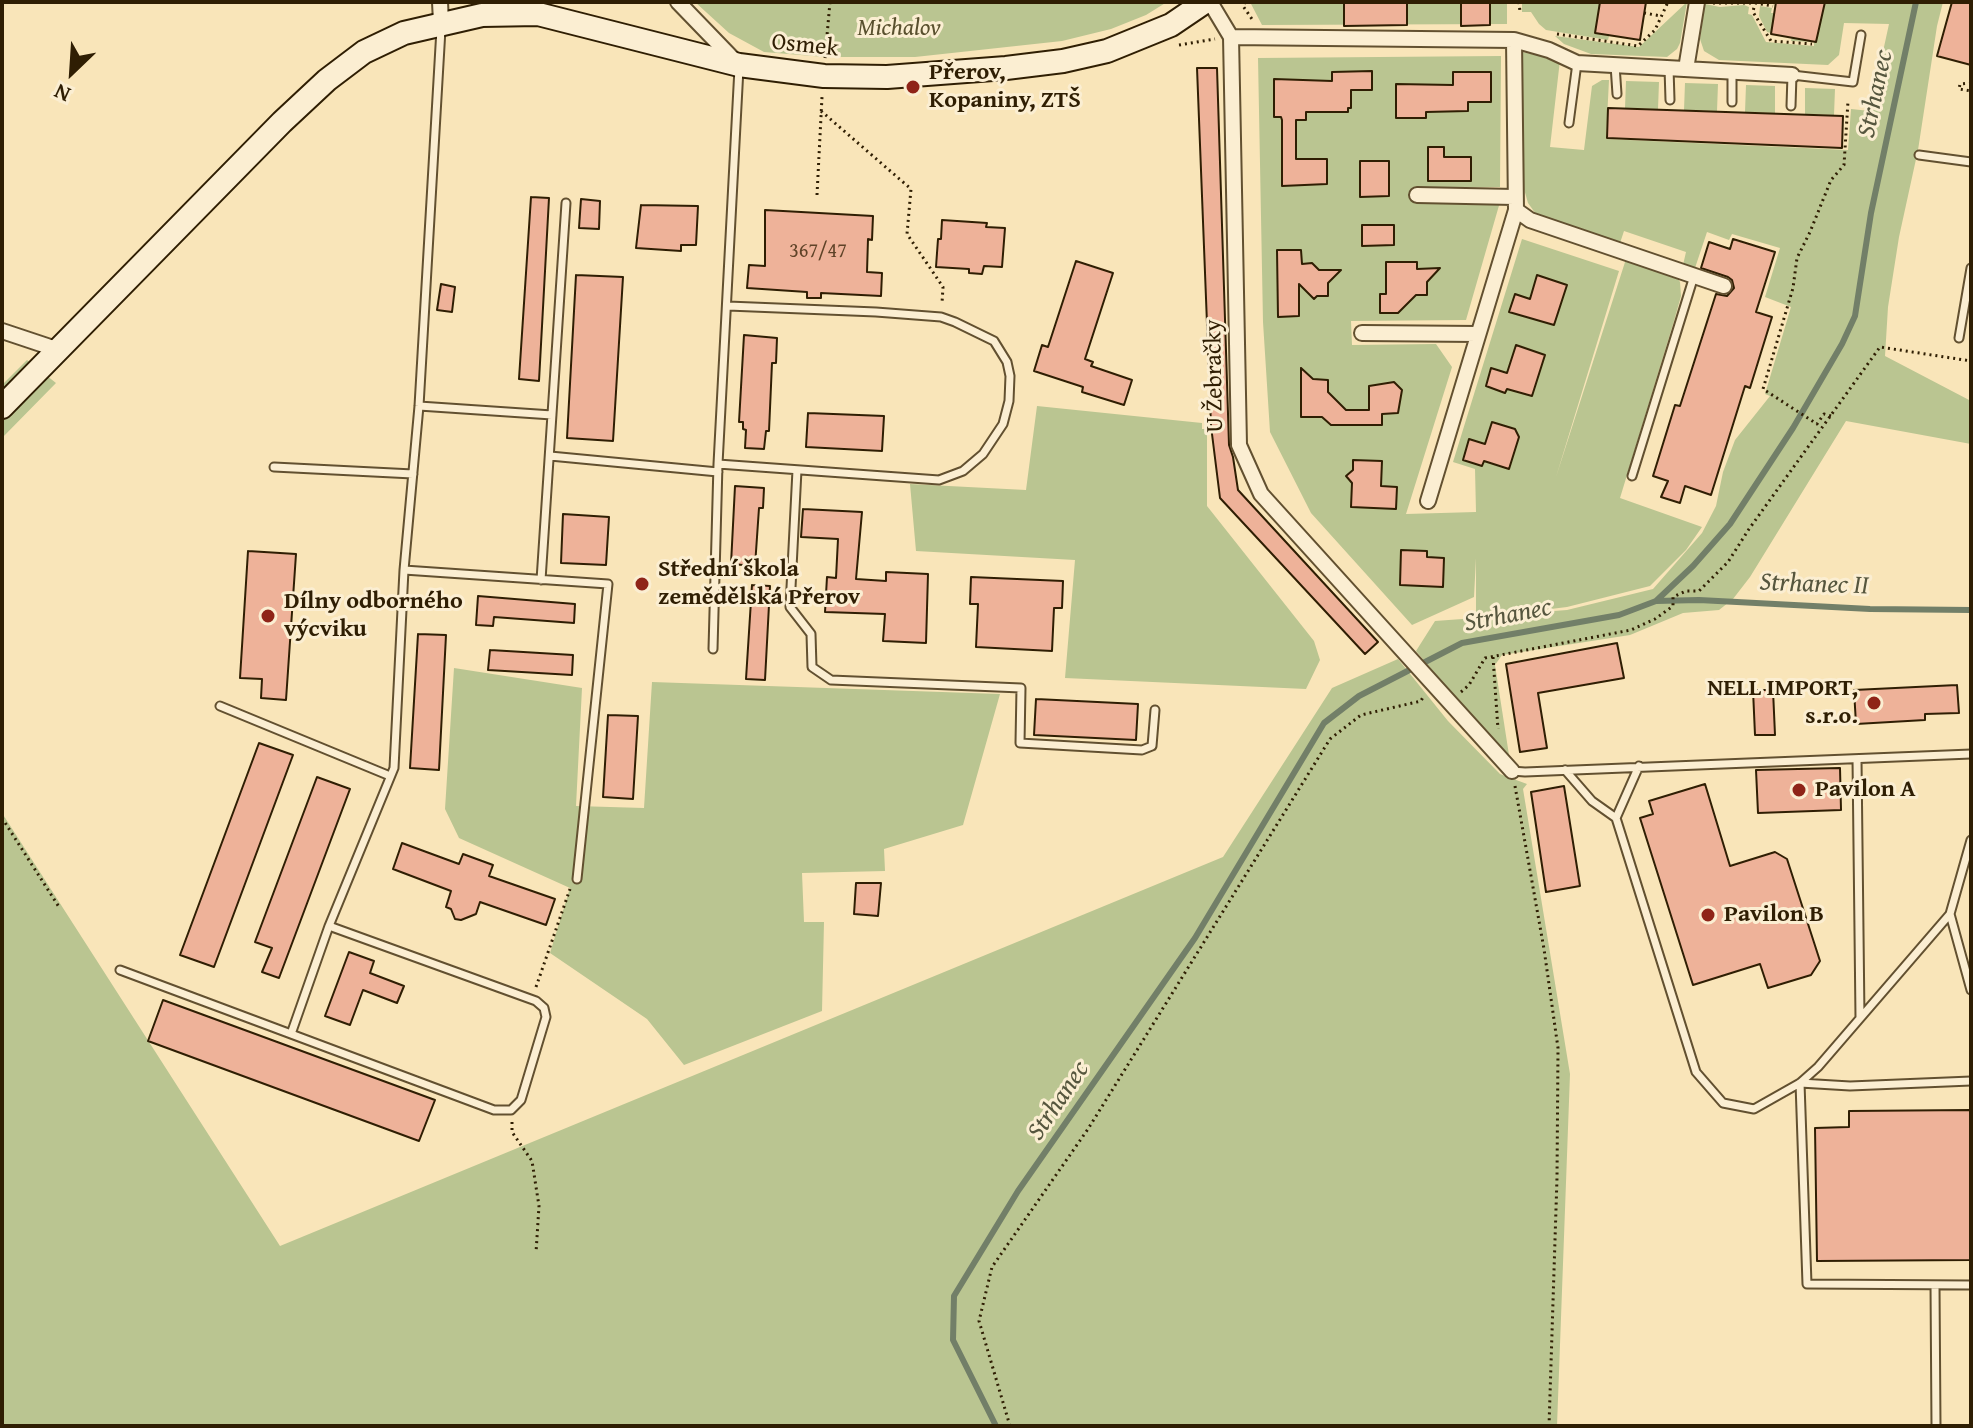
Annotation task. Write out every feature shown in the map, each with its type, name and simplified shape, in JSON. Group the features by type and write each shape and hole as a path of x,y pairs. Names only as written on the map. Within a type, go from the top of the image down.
{"street":[{"path":"514,2 538,14"},
{"path":"678,2 739,65"},
{"name":"Osmek","path":"2,407 327,80 364,52 440,12 538,14 739,65 824,76 932,75 1063,61 1107,51 1171,25 1208,2"},
{"name":"U Žebračky","path":"1208,2 1231,37 1239,445 1261,494 1512,771"},
{"path":"1686,69 1697,2"},
{"path":"1231,37 1514,40 1549,50 1577,63 1792,75"},
{"path":"1428,501 1515,203 1514,40"},
{"path":"1417,195 1515,203 1530,220 1724,286"},
{"path":"2,331 59,350"},
{"path":"1362,333 1477,334"}],"lane":[{"path":"291,1034 329,926 394,768 404,570 419,406 440,12"},
{"path":"1791,106 1792,75 1853,82 1861,35"},
{"path":"1569,123 1577,63"},
{"path":"713,649 718,468 739,65"},
{"path":"1615,65 1617,94"},
{"path":"1669,68 1670,100"},
{"path":"1732,72 1732,102"},
{"path":"1919,155 1971,162"},
{"path":"541,580 566,203"},
{"path":"1959,338 1971,268"},
{"path":"1632,476 1694,276"},
{"path":"550,456 939,480 963,471 983,454 1003,424 1009,401 1007,362 994,341 941,317 728,306"},
{"path":"419,406 552,415"},
{"path":"274,467 413,474"},
{"path":"797,470 790,607 811,634 812,667 831,680 1021,688 1020,743 1142,750 1152,746 1155,710"},
{"path":"404,570 608,584 577,879"},
{"path":"220,706 390,776"},
{"path":"1512,771 1971,754"},
{"path":"1857,759 1860,1018"},
{"path":"1616,818 1639,766"},
{"path":"1565,770 1592,801 1616,818 1696,1072 1723,1103 1754,1109 1800,1083 1818,1067 1950,914 1971,840"},
{"path":"1950,914 1971,990"},
{"path":"120,970 494,1110 511,1110 521,1100 546,1017 544,1008 532,999 329,926"},
{"path":"1800,1083 1850,1086 1971,1081"},
{"path":"1800,1083 1807,1284 1971,1285"},
{"path":"1935,1285 1936,1426"}],"path":[{"path":"817,195 830,2"},
{"path":"1245,2 1243,6 1259,28"},
{"path":"1519,2 1520,12"},
{"path":"1553,34 1638,46 1655,30 1668,2"},
{"path":"1709,2 1755,2 1773,6"},
{"path":"1755,2 1753,12 1771,41 1812,44"},
{"path":"1644,13 1661,16"},
{"path":"1971,83 1960,84 1959,89 1971,91"},
{"path":"1832,416 1824,414 1817,424 1763,389 1793,288 1797,258 1831,180 1844,165 1848,101"},
{"path":"821,111 911,189 907,234 943,287 941,317"},
{"path":"1449,703 1469,685 1485,658 1631,630 1673,606 1673,597 1686,591 1699,591 1728,562 1880,347 1971,361"},
{"path":"1493,657 1498,737"},
{"path":"1010,1426 979,1321 992,1267 1088,1129 1330,739 1361,715 1421,701 1431,683"},
{"path":"1512,771 1544,949 1558,1048 1549,1426"},
{"path":"2,818 59,907"},
{"path":"532,999 568,892 577,879"},
{"path":"511,1110 512,1132 532,1161 539,1206 536,1253"}],"green space":[{"name":"Michalov","path":"695,2 1167,2 1146,15 1111,29 1062,41 915,57 825,57 764,52 729,33"},
{"path":"1250,2 1507,2 1507,24 1262,25"},
{"path":"1522,2 1600,2 1595,33 1609,36 1608,40 1546,30 1531,12 1522,12"},
{"path":"1687,2 1680,43 1667,57 1591,54 1564,44 1555,36 1639,47"},
{"path":"1821,2 1943,2 1918,150 1899,237 1888,307 1885,356 1971,401 1971,444 1846,421 1750,577 1733,599 1719,610 1683,613 1630,635 1502,655 1495,665 1509,755 1502,754 1416,651 1435,621 1476,618 1476,558 1474,597 1412,625 1311,513 1270,432 1263,322 1258,58 1501,56 1500,187 1411,188 1412,201 1500,202 1466,320 1351,321 1352,345 1436,344 1452,367 1406,514 1476,512 1475,469 1453,462 1522,239 1619,271 1556,477 1626,259 1676,276 1680,282 1681,296 1620,498 1702,527 1686,550 1650,586 1567,607 1502,615 1567,610 1653,589 1702,533 1716,506 1723,472 1735,440 1770,396 1765,394 1791,307 1765,297 1780,248 1732,234 1729,240 1707,232 1695,268 1683,265 1686,252 1624,231 1620,243 1538,217 1528,203 1522,182 1522,52 1560,60 1550,147 1584,150 1592,86 1609,80 1606,139 1848,150 1851,109 1870,111 1889,24 1844,23 1839,55 1828,65 1719,60 1704,51 1700,39 1705,4 1720,7 1744,5 1749,7 1748,14 1752,15 1766,42 1814,46 1814,42 1791,41"},
{"path":"1760,6 1772,8 1771,33 1767,32 1759,16"},
{"path":"1626,81 1659,82 1658,109 1625,108"},
{"path":"1685,83 1718,84 1717,111 1684,110"},
{"path":"1746,85 1775,86 1775,113 1745,112"},
{"path":"1805,88 1835,89 1834,115 1805,114"},
{"path":"27,360 56,383 2,438 2,385"},
{"path":"1037,406 1202,423 1202,429 1207,429 1207,506 1314,641 1320,660 1306,689 1065,678 1075,560 916,551 910,484 1026,490"},
{"path":"1398,659 1448,721 1500,774 1527,784 1523,789 1570,1074 1557,1426 2,1426 2,813 280,1246 1223,857 1332,688"},
{"path":"454,668 582,688 576,806 644,808 652,682 1000,694 963,825 884,849 885,871 802,873 804,922 824,922 822,1011 684,1065 647,1019 550,953 570,888 459,838 445,809"}],"building":[{"path":"1344,2 1407,2 1407,25 1344,26"},
{"path":"1461,2 1490,2 1490,25 1461,26"},
{"path":"1600,2 1646,2 1640,40 1595,33"},
{"path":"1776,2 1825,2 1816,42 1771,34"},
{"path":"1952,2 1971,2 1971,65 1937,56"},
{"path":"1197,68 1217,68 1229,445 1238,490 1378,642 1365,654 1220,498 1211,426"},
{"path":"1372,71 1372,90 1351,90 1351,108 1348,112 1306,112 1306,120 1296,120 1296,159 1327,159 1327,184 1282,186 1282,120 1281,117 1274,117 1274,79 1332,81 1332,72"},
{"path":"1453,72 1491,72 1491,102 1468,102 1468,111 1426,112 1426,118 1396,118 1396,84 1453,85"},
{"path":"1608,108 1843,116 1842,148 1607,138"},
{"path":"1428,147 1444,147 1444,157 1471,157 1471,181 1428,181"},
{"path":"1360,161 1389,161 1389,196 1360,197"},
{"path":"531,197 549,198 539,381 519,379"},
{"path":"581,199 600,201 599,229 579,228"},
{"path":"641,205 698,206 696,245 681,245 681,251 636,248"},
{"path":"765,210 873,216 872,240 868,239 867,272 882,273 881,296 821,293 821,298 807,298 807,292 747,288 749,265 765,266"},
{"path":"942,220 987,223 986,227 1005,228 1002,267 984,266 982,274 969,273 969,269 936,267"},
{"path":"1362,225 1394,225 1394,245 1362,246"},
{"path":"1733,239 1775,252 1756,312 1772,317 1750,388 1745,386 1711,495 1685,486 1680,503 1661,497 1668,481 1653,476 1675,405 1680,406 1716,294 1727,296 1734,288 1728,277 1701,268 1709,242 1730,249"},
{"path":"1277,250 1301,250 1302,264 1312,263 1319,270 1341,270 1328,283 1328,296 1314,299 1299,284 1299,316 1278,317"},
{"path":"1076,261 1113,273 1085,359 1093,362 1091,366 1132,380 1124,405 1082,392 1083,387 1034,371 1042,345 1048,347"},
{"path":"1386,262 1417,262 1417,269 1440,268 1427,282 1427,295 1416,295 1398,313 1380,313 1380,294 1386,294"},
{"path":"576,275 623,277 613,441 567,438"},
{"path":"1537,275 1567,285 1554,325 1509,312 1515,294 1530,299"},
{"path":"441,284 455,287 452,312 437,310"},
{"path":"744,335 777,338 776,363 772,363 769,431 766,431 764,449 745,448 746,430 743,429 743,422 739,422"},
{"path":"1516,345 1545,355 1532,396 1507,389 1505,393 1486,386 1491,368 1507,373"},
{"path":"1301,368 1313,379 1328,380 1328,392 1346,410 1369,410 1369,386 1394,382 1402,390 1398,413 1382,414 1382,425 1331,425 1322,417 1301,417"},
{"path":"808,413 884,416 882,451 806,447"},
{"path":"1492,422 1515,429 1519,437 1509,469 1484,461 1482,466 1463,460 1469,439 1485,444"},
{"path":"1353,460 1382,461 1381,486 1397,487 1396,509 1351,507 1352,483 1346,476 1353,470"},
{"path":"735,486 764,488 763,508 759,508 755,566 731,564"},
{"path":"803,509 862,512 856,579 886,581 886,572 928,574 926,643 883,641 885,614 825,612 827,577 836,578 838,539 801,537"},
{"path":"563,514 609,517 606,565 561,563"},
{"path":"1401,550 1427,551 1427,557 1444,558 1443,587 1400,585"},
{"name":"Dílny odborného výcviku","path":"248,551 296,554 286,700 261,698 262,679 240,678"},
{"path":"971,577 1063,581 1062,608 1054,608 1052,651 976,647 978,604 970,604"},
{"path":"752,585 770,586 765,680 746,679"},
{"path":"478,596 575,604 574,623 494,617 493,626 476,625"},
{"path":"418,634 446,635 439,770 410,768"},
{"path":"1617,643 1624,678 1538,693 1547,748 1520,752 1506,664"},
{"path":"490,650 573,655 572,675 488,670"},
{"path":"1957,685 1959,713 1925,714 1925,720 1856,724 1854,690"},
{"path":"1753,690 1773,690 1775,735 1755,735"},
{"path":"1036,699 1138,704 1136,740 1034,735"},
{"path":"608,715 638,716 633,799 603,797"},
{"path":"259,743 293,755 214,967 180,955"},
{"name":"Pavilon A","path":"1840,768 1841,810 1758,813 1756,770"},
{"path":"317,777 350,789 279,978 262,972 272,948 255,942"},
{"name":"Pavilon B","path":"1705,784 1730,866 1775,852 1787,859 1820,961 1811,975 1768,988 1760,964 1693,985 1640,818 1653,814 1649,801"},
{"path":"1564,786 1580,886 1546,892 1531,792"},
{"path":"402,843 459,864 463,854 493,865 489,876 555,899 546,925 480,902 476,914 455,919 451,909 446,907 451,891 393,869"},
{"path":"856,883 881,883 878,916 854,914"},
{"path":"349,952 374,961 370,973 404,986 397,1003 363,990 350,1025 325,1016"},
{"path":"163,1000 435,1100 419,1141 148,1041"},
{"path":"1971,1110 1971,1260 1817,1261 1815,1128 1849,1127 1849,1111"}],"waterway":[{"name":"Strhanec","path":"996,1426 953,1340 954,1296 1018,1191 1195,938 1324,723 1359,696 1462,643 1619,615 1656,601 1693,566 1730,524 1793,428 1855,316 1871,213 1916,2"},
{"name":"Strhanec II","path":"1656,601 1971,610"}],"place":[{"name":"Přerov, Kopaniny, ZTŠ","path":"913,87"},
{"name":"Střední škola zemědělská Přerov","path":"642,584"},
{"name":"Dílny odborného výcviku","path":"268,616"},
{"name":"NELL IMPORT, s.r.o.","path":"1874,703"},
{"name":"Pavilon A","path":"1799,790"},
{"name":"Pavilon B","path":"1708,915"}]}
